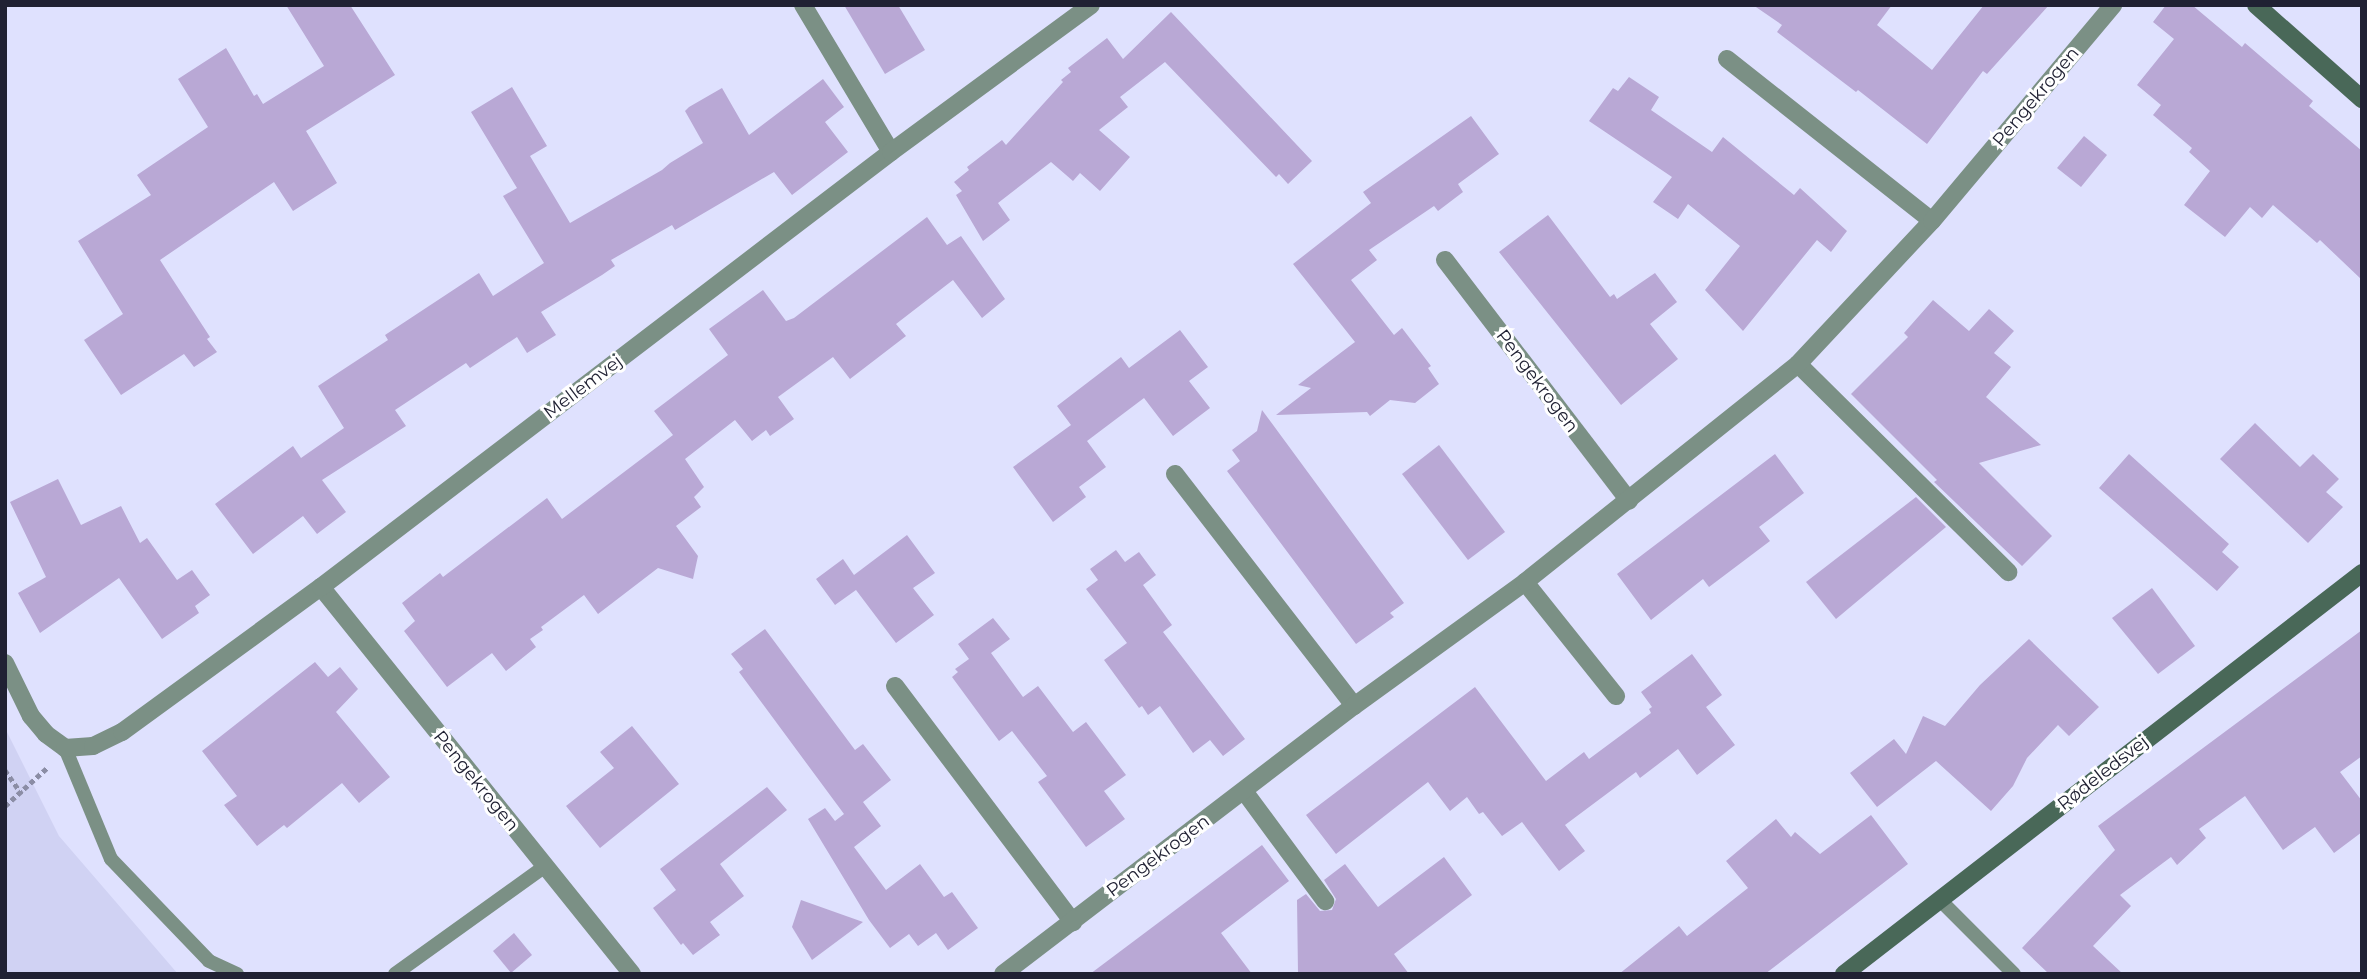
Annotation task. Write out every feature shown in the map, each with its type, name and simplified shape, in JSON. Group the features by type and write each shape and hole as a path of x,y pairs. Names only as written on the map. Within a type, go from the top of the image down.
{"street":[{"path":"803,5 891,152"},
{"name":"Mellemvej","path":"65,748 93,746 122,732 321,587 891,152 1091,5"},
{"name":"Pengekrogen","path":"1003,974 1354,706 1525,582 1629,502 1798,364 1932,221 2113,5"},
{"path":"2256,5 2362,99"},
{"path":"1727,59 1932,221"},
{"name":"Pengekrogen","path":"1445,260 1629,502"},
{"path":"1798,364 2008,572"},
{"path":"1175,474 1354,706"},
{"name":"Rødeledsvej","path":"1844,974 2362,573"},
{"path":"1525,582 1616,696"},
{"name":"Pengekrogen","path":"321,587 632,974"},
{"path":"5,663 31,716 46,734 65,748"},
{"path":"895,686 1073,922"},
{"path":"1244,790 1325,901"}],"lane":[{"path":"65,748 111,859 209,961 237,974"},
{"path":"395,974 544,867"},
{"path":"1939,899 2014,974"}],"path":[{"path":"5,806 22,794 65,748"},
{"path":"5,770 22,794"}],"shaded area":[{"path":"5,728 59,836 178,974 5,974"}],"building":[{"path":"286,5 350,5 395,75 306,131 337,183 293,211 274,182 160,260 217,352 194,367 184,354 121,395 84,340 123,314 78,241 151,195 137,175 208,127 178,79 226,48 254,96 257,94 263,104 324,66"},
{"path":"844,5 898,5 925,50 885,74"},
{"path":"1753,5 1892,5 1877,25 1932,70 1984,5 2049,5 1987,74 1983,71 1927,144 1777,32 1782,25"},
{"path":"2166,5 2192,5 2242,47 2245,43 2313,101 2309,106 2362,151 2362,280 2320,240 2317,243 2273,205 2262,218 2250,207 2225,237 2184,205 2210,171 2189,152 2192,148 2153,115 2161,105 2137,85 2174,39 2153,22"},
{"path":"1171,12 1312,161 1288,184 1279,174 1276,177 1165,62 1120,97 1128,107 1099,130 1130,157 1100,191 1080,173 1073,181 1051,162 998,203 1010,220 983,241 956,195 962,191 954,182 969,170 967,167 1002,140 1006,145 1063,82 1061,80 1071,72 1068,68 1107,38 1123,59"},
{"path":"1629,77 1659,97 1651,110 1712,152 1723,137 1794,195 1800,188 1847,231 1831,252 1817,240 1743,331 1705,290 1740,246 1688,204 1678,219 1653,202 1672,177 1589,121 1613,88 1618,91"},
{"path":"823,79 844,107 825,122 848,152 792,195 774,172 675,230 672,225 611,260 615,266 541,312 556,335 527,353 517,337 470,368 466,363 395,410 406,426 322,480 346,512 317,534 303,516 253,554 215,504 293,446 301,458 344,428 318,386 388,340 385,335 479,273 493,296 544,263 503,196 517,188 471,112 512,87 547,146 530,156 570,223 703,143 685,111 722,88 749,135"},
{"path":"1471,116 1499,154 1458,184 1463,192 1438,211 1434,206 1369,250 1377,260 1351,280 1394,335 1402,328 1431,366 1428,368 1439,384 1415,403 1390,400 1370,416 1367,412 1276,415 1311,388 1298,385 1355,342 1293,264 1371,203 1363,192"},
{"path":"2084,136 2107,155 2081,187 2057,168"},
{"path":"1548,215 1610,297 1614,294 1617,299 1655,273 1677,302 1650,324 1678,359 1621,405 1499,252"},
{"path":"927,217 947,245 961,236 1005,299 982,318 953,280 896,324 906,336 850,379 833,357 778,397 794,419 770,436 766,430 752,441 735,420 685,459 704,487 694,497 701,507 676,526 698,556 693,579 658,568 598,614 584,595 541,627 543,630 530,639 536,647 506,671 492,653 447,687 404,631 415,621 402,603 440,573 443,577 547,498 562,519 673,435 654,411 728,355 709,329 763,290 786,321 794,318"},
{"path":"1933,300 1969,331 1989,309 2014,331 1994,353 2011,367 1986,397 2041,445 1979,463 2052,536 2022,566 1934,482 1937,480 1851,394 1908,337 1904,333"},
{"path":"1180,330 1208,367 1189,381 1210,408 1173,436 1144,398 1087,441 1106,467 1079,487 1086,497 1053,522 1013,467 1071,425 1057,406 1121,357 1129,368"},
{"path":"1262,410 1404,603 1390,613 1394,617 1356,644 1227,471 1240,461 1232,450 1257,431"},
{"path":"2255,423 2300,467 2313,454 2339,479 2326,492 2343,507 2308,543 2220,459"},
{"path":"1439,445 1505,532 1468,560 1402,474"},
{"path":"1775,454 1804,493 1759,527 1770,541 1709,587 1703,579 1651,620 1617,574"},
{"path":"2129,454 2229,544 2222,552 2239,567 2217,591 2099,488"},
{"path":"58,479 81,525 121,506 140,543 147,538 177,580 192,570 210,595 195,606 199,613 162,639 119,578 40,633 18,593 46,577 10,502"},
{"path":"1916,497 1946,527 1836,619 1806,582"},
{"path":"907,535 935,573 913,588 934,615 896,643 856,590 835,605 816,579 843,559 854,575"},
{"path":"1116,550 1125,562 1139,552 1156,575 1143,585 1172,625 1163,632 1245,739 1223,756 1210,740 1193,753 1160,706 1148,715 1142,706 1139,708 1104,660 1127,643 1086,589 1098,580 1090,569"},
{"path":"2152,588 2195,646 2158,674 2112,618"},
{"path":"993,618 1010,639 991,653 1023,697 1038,686 1073,732 1086,722 1126,775 1104,791 1125,819 1086,847 1038,782 1047,776 1012,731 999,741 952,677 958,672 955,669 969,659 958,644"},
{"path":"765,629 855,750 863,744 891,780 863,802 881,826 854,847 886,890 920,864 944,897 952,892 978,928 948,950 936,933 918,946 909,934 890,948 869,920 808,819 825,808 835,821 844,814 739,672 743,669 731,654"},
{"path":"2362,630 2362,756 2340,772 2362,801 2362,832 2334,853 2315,827 2283,850 2245,796 2199,829 2206,838 2177,865 2171,857 2120,895 2131,906 2093,946 2123,974 2049,974 2022,948 2115,850 2098,826"},
{"path":"2029,639 2099,707 2069,736 2058,725 2027,758 2013,786 1991,811 1936,761 1877,807 1850,773 1894,739 1906,754 1923,716 1945,726 1980,685"},
{"path":"1692,654 1722,695 1706,707 1735,745 1697,775 1678,749 1640,778 1636,772 1565,825 1585,851 1559,871 1522,822 1502,836 1483,812 1479,814 1467,797 1450,811 1428,782 1336,854 1306,815 1475,687 1546,781 1584,752 1589,759 1651,713 1649,709 1652,707 1641,692"},
{"path":"315,662 328,677 340,667 358,689 336,712 390,777 359,803 342,783 287,828 284,825 257,846 224,805 237,796 202,751"},
{"path":"632,726 679,784 600,848 566,806 614,768 600,752"},
{"path":"767,787 787,810 720,864 744,896 710,922 720,935 693,955 683,943 681,945 653,908 676,890 660,869"},
{"path":"1871,815 1908,864 1765,974 1619,974 1679,926 1687,936 1748,888 1726,861 1776,819 1791,837 1795,832 1820,854"},
{"path":"1262,845 1289,881 1221,933 1252,974 1090,974"},
{"path":"1444,857 1472,895 1394,954 1409,974 1298,974 1297,900 1306,894 1320,911 1332,910 1336,899 1324,880 1345,864 1378,907"},
{"path":"801,900 863,922 812,960 792,927"},
{"path":"514,933 532,955 511,973 493,951"}]}
